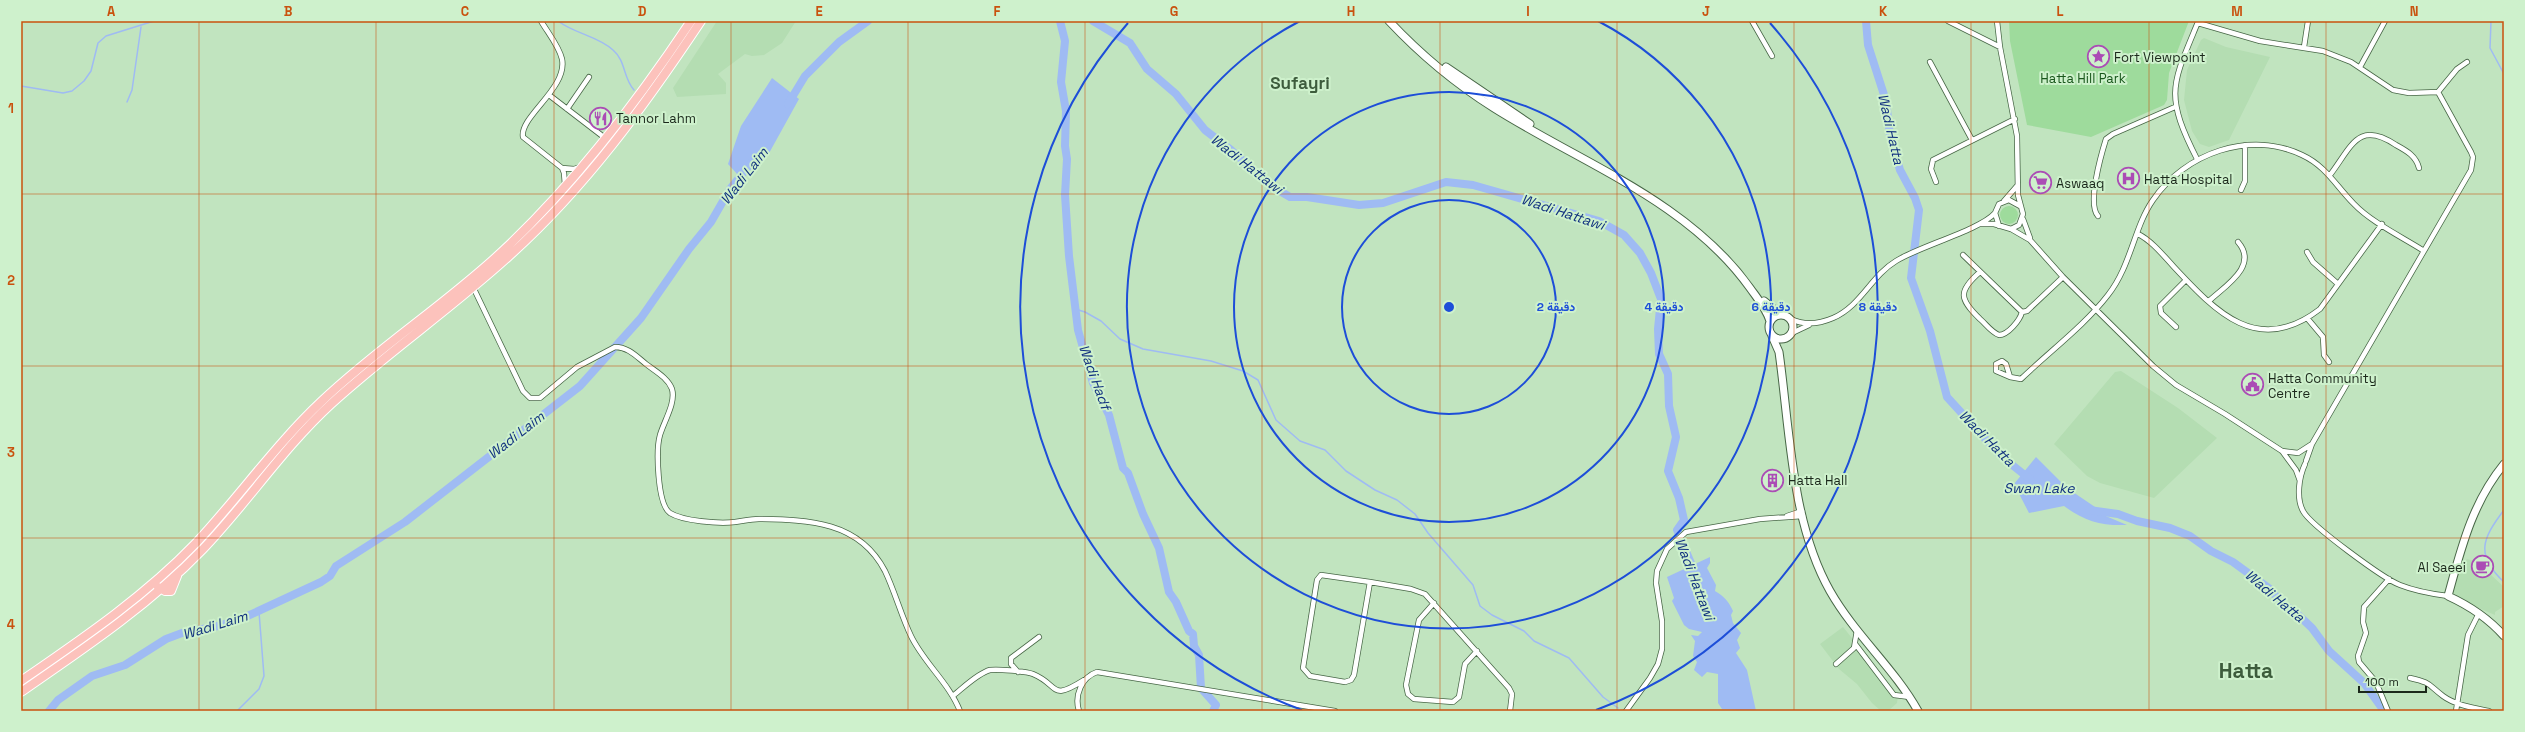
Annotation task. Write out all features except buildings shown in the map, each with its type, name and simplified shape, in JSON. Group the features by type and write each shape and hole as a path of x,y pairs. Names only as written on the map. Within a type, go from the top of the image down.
{"highway":[{"path":"21,681 123,608 177,560 197,542 292,432 324,398 469,281 514,240 565,187 605,138 655,74 691,21"},
{"path":"21,692 106,632 161,590 171,591 179,572 205,547 299,436 330,404 474,288 526,241 572,192 635,117 701,21"},
{"path":"676,58 673,58 673,54 683,40 685,30"},
{"path":"161,590 158,584 172,570 177,560"}],"main road":[{"path":"1389,21 1440,69 1471,93 1632,187 1688,224 1731,263 1764,307 1770,321 1769,329 1778,347 1802,514 1807,536 1828,586 1857,630 1910,697 1918,711"},
{"path":"1395,21 1434,58 1463,80 1541,131 1636,184 1687,218 1722,248 1763,300 1780,314 1791,319 1794,328 1780,363"},
{"path":"1770,321 1780,314"},
{"path":"1772,336 1780,339 1790,335"},
{"path":"2504,464 2492,480 2473,514 2448,596 2479,613 2493,624 2504,636"}],"street":[{"path":"541,21 562,60 559,80 524,128 522,134 525,140 562,168 564,172 565,187"},
{"path":"1752,21 1772,56"},
{"path":"1948,21 2000,47"},
{"path":"1997,21 2000,47 2015,119 2019,154 2018,184 2024,227 2030,240"},
{"path":"2304,47 2308,21"},
{"path":"2360,67 2385,21"},
{"path":"2197,159 2175,107 2177,75 2198,22 2260,41 2323,51 2360,67 2393,90 2409,93 2438,92 2457,69 2467,62"},
{"path":"1930,62 1972,140"},
{"path":"567,109 588,76"},
{"path":"2438,92 2473,157 2468,177 2312,444 2300,481 2299,500 2307,517 2389,579 2418,591 2448,596"},
{"path":"549,95 605,138"},
{"path":"2098,216 2094,212 2093,200 2106,139 2113,134 2175,107"},
{"path":"1936,182 1931,169 1933,160 2015,119"},
{"path":"2330,175 2357,139 2369,134 2385,138 2411,154 2417,161 2419,168"},
{"path":"2010,377 2021,379 2095,309 2115,284 2153,199 2175,175 2197,159 2245,145 2267,144 2303,155 2330,175 2353,203 2424,251"},
{"path":"2241,190 2245,181 2245,145"},
{"path":"562,168 574,169 581,167"},
{"path":"1790,335 1811,324 1833,318 1848,310 1888,267 1901,258 1923,246 1982,224 1995,213 1999,204 2004,201 2018,184"},
{"path":"2004,201 2014,202 2021,207"},
{"path":"1995,213 1999,226"},
{"path":"2012,229 2019,225 2023,218"},
{"path":"1982,224 2012,229 2030,240 2063,277 2153,366 2176,385 2225,414 2282,451 2292,465 2300,481"},
{"path":"2138,234 2147,238 2186,280 2232,321 2245,326 2282,328 2307,318 2320,309 2382,224"},
{"path":"2209,301 2244,266 2246,253 2238,242"},
{"path":"2307,252 2314,262 2338,284"},
{"path":"1964,255 2022,312"},
{"path":"1980,272 1965,287 1963,297 1967,307 1999,335 2005,334 2020,318 2022,312 2027,310 2063,277"},
{"path":"2176,327 2161,313 2160,306 2186,280"},
{"path":"474,288 523,391 530,398 540,398 577,367 615,347 628,350 666,380 672,391 672,401 658,447 659,491 663,507 669,512 679,517 725,523 757,519 817,523 842,528 854,536 884,569 918,650 954,695 960,711"},
{"path":"2307,318 2323,337 2324,355 2329,362"},
{"path":"1791,319 1811,324"},
{"path":"2292,465 2292,457 2312,444"},
{"path":"2282,451 2298,453 2305,457 2305,463"},
{"path":"2292,465 2299,468 2305,463"},
{"path":"1626,711 1650,678 1658,664 1662,649 1662,621 1656,584 1657,571 1667,549 1686,532 1755,520 1802,514"},
{"path":"1370,582 1353,678 1345,682 1307,674 1302,663 1318,578 1323,575 1370,582 1421,591 1477,650 1509,688 1512,694 1510,711"},
{"path":"2388,711 2376,682 2359,662 2358,655 2366,633 2363,622 2364,607 2389,579"},
{"path":"1434,603 1419,620 1406,685 1408,694 1414,699 1447,704 1453,702 1458,697 1465,664 1477,650"},
{"path":"2456,711 2468,635 2479,613"},
{"path":"1857,630 1856,645 1894,694 1910,697"},
{"path":"1018,672 1012,664 1011,658 1039,637"},
{"path":"1836,664 1856,645"},
{"path":"954,695 987,671 1033,674 1050,687 1060,691 1074,686 1097,672 1335,711"},
{"path":"2410,678 2429,683 2443,696 2457,703 2489,711"},
{"path":"1079,711 1077,698 1086,679"}],"shaded area":[{"path":"717,21 796,21 782,43 764,55 752,56 745,54 718,74 726,83 726,94 677,97 673,88"},
{"path":"2204,38 2226,47 2270,57 2229,140 2209,147 2200,144 2192,131 2184,100 2187,70 2201,40"},
{"path":"2121,371 2178,408 2217,438 2154,498 2100,483 2087,476 2054,444 2115,372"},
{"path":"2467,559 2477,562 2504,587 2504,606 2495,612 2495,615 2472,605 2453,593 2460,569"},
{"path":"1843,627 1898,695 1897,703 1888,711 1881,711 1872,703 1857,684 1839,669 1820,644"}],"green space":[{"name":"Hatta Hill Park","path":"2009,21 2189,21 2169,73 2167,100 2164,105 2091,137 2027,125 2010,41"},
{"path":"2005,206 2013,206 2018,211 2016,222 2013,224 2005,224 2000,219 2000,211"}],"water":[{"path":"772,78 799,99 768,155 738,175 728,164 741,126"},
{"name":"Swan Lake","path":"2036,457 2067,488 2098,509 2101,514 2127,525 2109,525 2093,522 2064,506 2029,513 2014,484"},
{"path":"1710,557 1710,563 1707,568 1716,585 1715,591 1724,597 1730,605 1733,611 1731,615 1733,623 1741,633 1737,640 1740,648 1736,653 1747,670 1756,711 1722,709 1718,703 1718,674 1707,672 1702,677 1694,670 1697,662 1693,656 1695,641 1691,635 1698,636 1702,632 1689,629 1684,625 1672,601 1674,598 1667,577"}],"waterway":[{"path":"21,86 63,93 72,91 84,81 91,71 98,43 106,36 154,21"},
{"path":"558,21 572,29 600,41 613,50 620,59 630,85 634,90"},
{"name":"Wadi Laim","path":"788,104 805,76 839,42 868,21"},
{"name":"Wadi Hadf","path":"1060,21 1065,41 1061,82 1066,111 1065,146 1067,159 1065,195 1069,256 1078,330 1093,383 1109,415 1123,468 1128,473 1143,514 1159,548 1169,592 1176,602 1189,631 1193,634 1194,646 1199,655 1201,688 1216,705 1213,711"},
{"name":"Wadi Hattawi","path":"1093,21 1130,43 1147,69 1176,94 1205,130 1231,150 1271,186 1290,197 1307,197 1359,205 1383,203 1446,182 1473,185 1599,221 1624,235 1640,253 1651,273 1661,299 1658,329 1659,354 1668,374 1669,406 1676,437 1668,471 1679,498 1684,520 1677,530 1696,575"},
{"name":"Wadi Hatta","path":"1866,21 1868,45 1886,101 1890,136 1900,170 1915,198 1919,210 1911,278 1930,331 1947,397 2001,456 2031,480"},
{"path":"2491,21 2490,48 2504,74"},
{"path":"127,102 132,90 141,27"},
{"name":"Wadi Laim","path":"49,711 58,700 92,676 125,665 166,639 182,633 218,626 241,619 321,582 330,576 336,566 405,522 580,386 641,318 689,249 711,222 730,189 752,162"},
{"path":"1075,309 1085,312 1101,321 1120,339 1143,349 1211,361 1243,371 1258,380 1276,420 1300,441 1325,450 1346,471 1375,490 1397,500 1415,514 1428,533 1473,585 1480,606 1492,615 1524,631 1534,641 1569,658 1603,697 1618,708"},
{"name":"Wadi Hatta","path":"2089,510 2118,514 2137,521 2170,528 2190,536 2211,551 2233,562 2270,589 2283,605 2293,610 2312,628 2329,651 2364,683 2384,711"},
{"path":"2504,510 2496,520 2487,538 2485,547 2485,555 2489,563 2504,582"},
{"path":"237,711 259,689 264,676 259,612"}],"place":[{"name":"Fort Viewpoint","path":"2098,57"},
{"name":"Tannor Lahm","path":"600,118"},
{"name":"Hatta Hospital","path":"2128,179"},
{"name":"Aswaaq","path":"2041,183"},
{"name":"Hatta Community Centre","path":"2252,385"},
{"name":"Hatta Hall","path":"1772,480"},
{"name":"Al Saeei","path":"2482,567"}],"district":[{"name":"Sufayri","path":"1300,83"},
{"name":"Hatta","path":"2246,670"}]}
